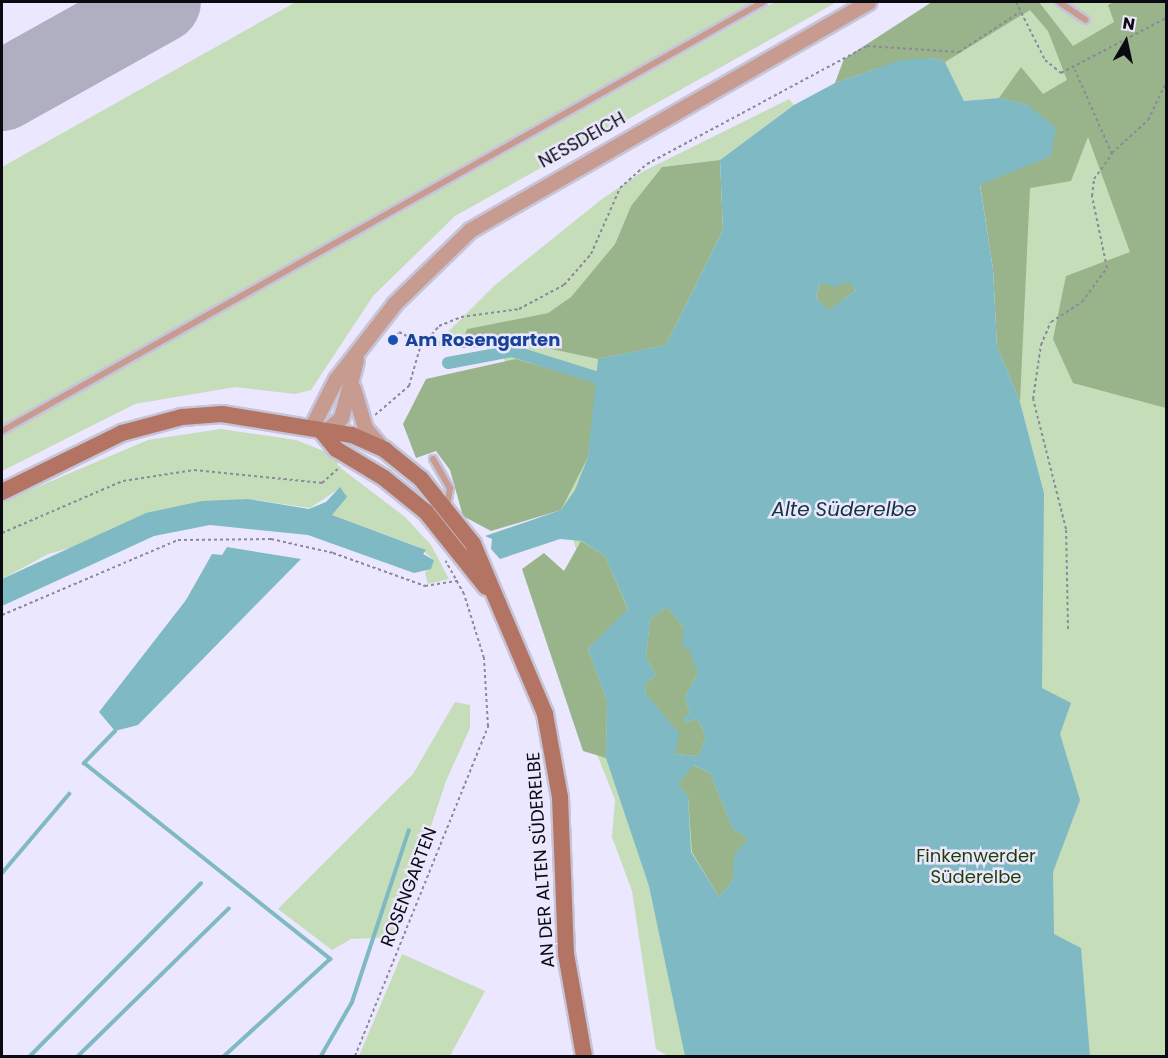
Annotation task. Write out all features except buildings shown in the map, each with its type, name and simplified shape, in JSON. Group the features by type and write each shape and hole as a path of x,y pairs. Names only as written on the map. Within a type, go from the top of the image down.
{"main road":[{"path":"2,492 81,450 164,421 239,415 317,430"},
{"name":"AN DER ALTEN SÜDERELBE","path":"317,430 352,435 385,450 448,508 473,544 495,599 535,685 553,744 566,954 584,1056"},
{"name":"AN DER ALTEN SÜDERELBE","path":"317,430 336,449 384,478 435,522 495,599"}],"street":[{"name":"NESSDEICH","path":"317,430 336,379 356,360 414,283 491,214 868,2"},
{"path":"317,430 341,418 353,388 356,360"},
{"path":"353,388 362,422 385,450"}],"lane":[{"path":"2,431 763,2"},
{"path":"1059,2 1086,20"},
{"path":"433,459 450,488 448,508 435,522"}],"path":[{"path":"1016,2 1045,60 1061,73 1076,70 1135,31 1167,18"},
{"path":"362,422 409,387 422,344 450,320 506,313 550,295 591,254 620,188 635,172 867,46 959,52 1020,12"},
{"path":"1076,70 1112,154"},
{"path":"1068,629 1066,529 1033,399 1041,345 1052,322 1082,302 1107,268 1092,196 1094,179 1112,154 1148,120 1167,83"},
{"path":"393,340 399,332 422,344"},
{"path":"340,458 342,465 350,470"},
{"path":"2,533 123,481 194,470 322,483 342,465"},
{"path":"2,615 178,540 271,539 333,553 425,586 458,581 441,552"},
{"name":"ROSENGARTEN","path":"355,1056 488,726 484,658 458,581"}],"green space":[{"path":"296,2 754,2 2,425 2,167"},
{"path":"775,2 837,2 455,216 373,296 311,390 295,394 235,387 135,404 2,471 2,437"},
{"name":"Alte Süderelbe","path":"932,2 1166,2 1166,1056 668,1056 656,1049 632,891 612,837 615,800 591,739 588,585 530,409 488,329 792,337 1044,493 1020,402 997,346 999,98 964,101 945,62 934,58 835,83 844,59"},
{"path":"789,99 794,105 720,160 662,167 631,206 615,244 571,297 548,313 467,329 460,348 435,345 495,285 602,199 642,172"},
{"path":"221,429 296,440 336,456 338,466 405,517 431,545 449,579 428,584 425,573 434,560 419,547 332,515 340,488 310,508 248,499 48,554 2,579 2,502 148,440"},
{"path":"455,702 470,705 470,728 446,781 394,937 351,939 332,950 278,909 413,774"},
{"path":"402,954 485,991 450,1056 359,1056"}],"shaded area":[{"path":"932,2 1039,2 1073,46 1114,22 1108,5 1114,2 1166,2 1166,408 1073,383 1053,339 1066,276 1130,252 1088,137 1071,181 1030,188 1020,402 997,346 993,269 980,184 1051,156 1028,105 999,98 1021,67 1043,94 1067,80 1048,31 1030,10 945,62 933,58 875,69 835,83 844,59"},
{"path":"720,160 723,230 666,345 598,359 533,345 460,348 467,329 548,313 571,297 615,244 631,206 662,167"},
{"path":"849,281 856,290 829,311 816,298 820,283"},
{"path":"516,359 597,383 588,457 561,510 491,531 463,516 450,470 436,451 416,458 403,424 426,379"},
{"path":"581,541 605,556 628,610 588,649 607,701 606,758 583,751 522,569 544,553 564,571"},
{"path":"667,607 683,627 698,673 685,697 690,714 684,718 685,723 697,719 706,736 699,756 675,754 678,732 646,695 645,684 656,675 646,658 650,619"},
{"path":"693,765 710,773 733,829 748,839 733,880 719,897 692,852 688,796 678,784"}],"water":[{"name":"Alte Süderelbe","path":"934,58 945,62 964,101 999,98 1028,105 1056,128 1051,156 980,185 993,269 997,346 1020,402 1044,493 1042,688 1071,703 1060,734 1080,800 1053,872 1054,934 1081,948 1090,1056 685,1056 649,886 606,758 607,701 588,649 628,609 605,556 582,541 560,539 500,559 491,549 492,539 485,536 561,510 575,490 588,457 598,359 666,345 723,230 720,160 794,105 835,83 901,60","holes":["848,281 856,290 829,310 816,298 820,283 836,287","667,607 683,627 682,647 688,647 698,673 685,697 690,714 684,717 685,723 697,719 706,736 699,756 675,754 679,733 646,694 645,684 656,675 646,658 650,619","694,765 710,773 733,829 748,839 734,855 733,880 719,897 691,852 688,796 678,784"]},
{"path":"340,487 347,497 332,515 426,550 423,554 434,560 431,569 414,573 308,535 210,525 154,536 2,606 2,579 146,513 202,501 248,499 309,509 326,502"},
{"path":"227,547 301,559 138,725 115,731 99,712 186,600 212,554 222,555"}],"waterway":[{"path":"448,363 512,351 611,382"},
{"path":"115,731 84,763 330,959 224,1056"},
{"path":"2,873 69,794"},
{"path":"321,1056 352,1002 409,830"},
{"path":"30,1056 201,883"},
{"path":"78,1056 229,908"}],"runway":[{"path":"2,91 161,2"}],"place":[{"name":"Am Rosengarten","path":"393,340"}],"park label":[{"name":"Finkenwerder Süderelbe","path":"976,867"}]}
